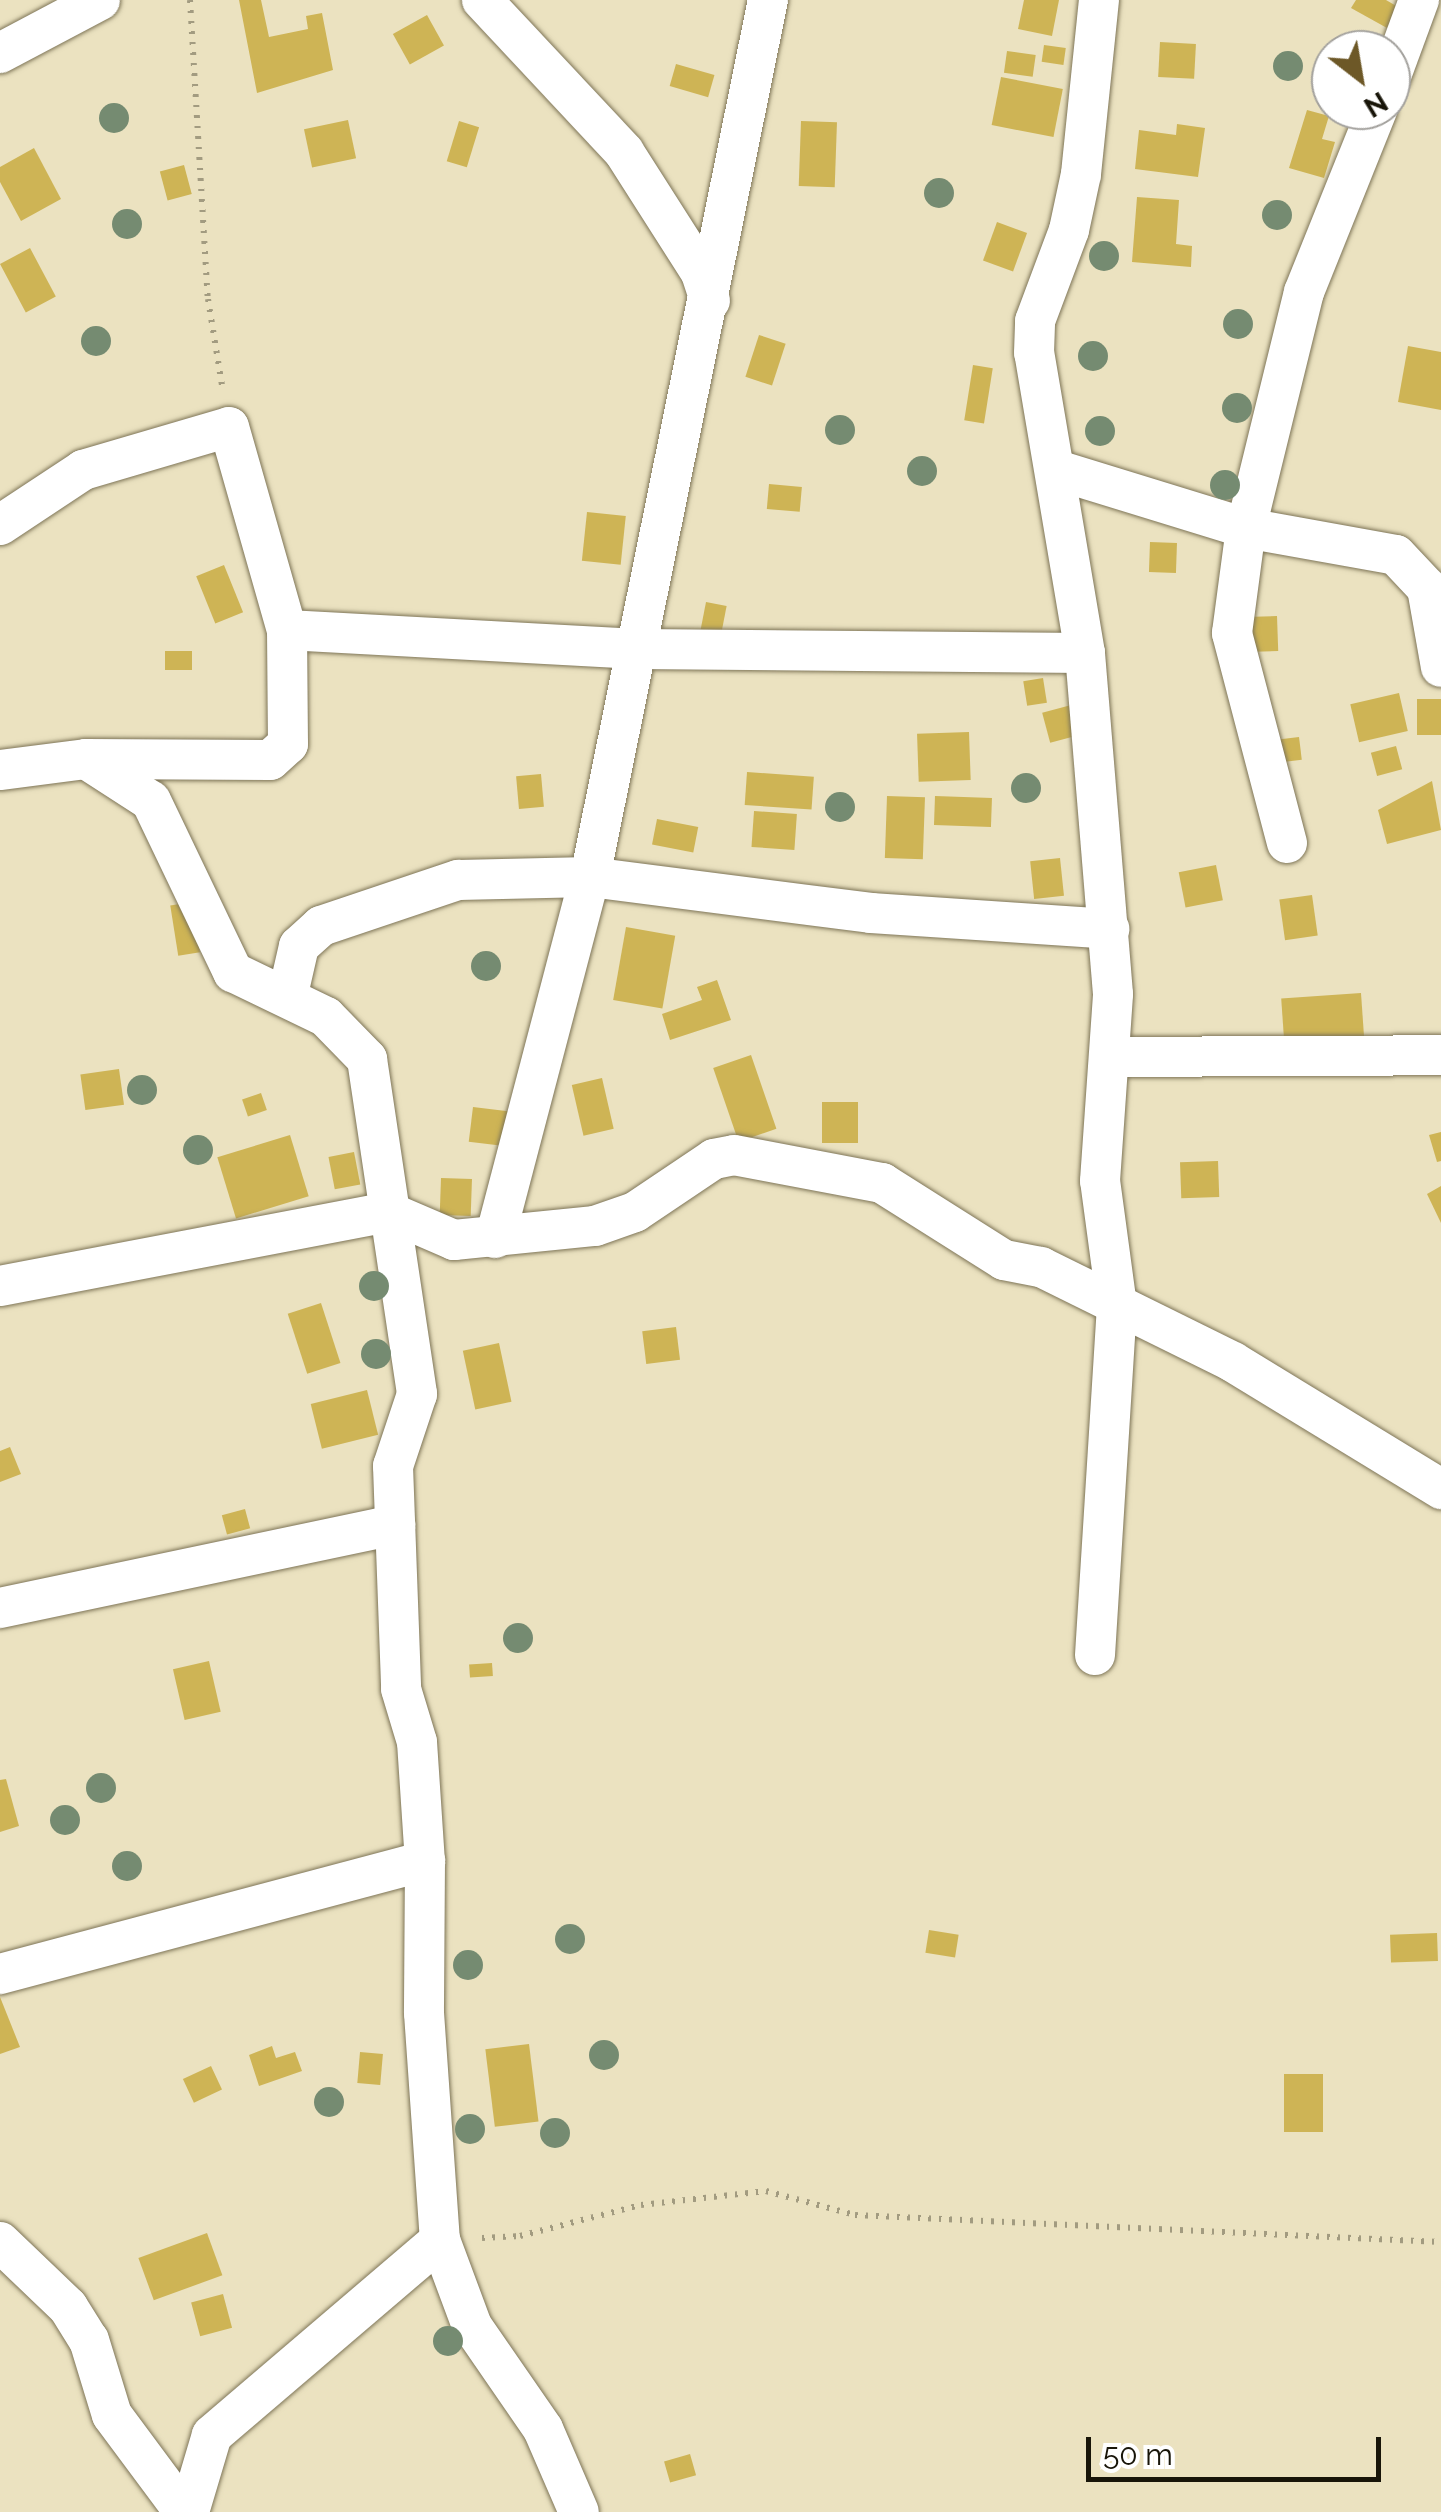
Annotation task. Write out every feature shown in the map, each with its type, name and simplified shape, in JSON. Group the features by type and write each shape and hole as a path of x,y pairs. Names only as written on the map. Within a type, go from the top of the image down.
{"street":[{"path":"0,53 100,0"},
{"path":"482,0 624,152 701,273 710,301"},
{"path":"495,1238 590,877 710,301 768,0"},
{"path":"1095,1655 1118,1306 1100,1181 1108,1057 1109,929 1085,654 1058,470 1034,353 1035,322 1069,230 1081,174 1099,0"},
{"path":"1409,30 1420,0"},
{"path":"1287,843 1232,633 1246,528 1304,292 1370,130"},
{"path":"0,525 83,470 228,427 287,630 288,744 270,760 86,759 0,770"},
{"path":"1058,470 1246,528 1396,555 1427,588 1441,667"},
{"path":"287,630 637,649 1085,654"},
{"path":"86,759 151,801 233,972 254,986 288,994 326,1017 366,1059 416,1394 393,1466 400,1689 417,1742 425,1861 424,2013 440,2240 472,2326 543,2429 579,2512"},
{"path":"288,994 298,946 321,926 458,880 590,877 871,913 1109,929"},
{"path":"1108,1057 1441,1055"},
{"path":"0,1286 389,1212 454,1240 608,1222 634,1212 714,1159 734,1156 882,1183 1004,1260 1041,1267 1234,1362 1441,1489"},
{"path":"0,1608 396,1525"},
{"path":"0,1974 425,1861"},
{"path":"186,2512 212,2435 440,2240"},
{"path":"0,2242 68,2307 90,2340 112,2415 186,2512"}],"path":[{"path":"190,0 208,299 228,427"},
{"path":"440,2240 520,2236 642,2205 766,2191 855,2214 1441,2242"}],"building":[{"path":"239,0 261,0 269,37 308,29 306,16 322,13 333,70 257,93"},
{"path":"1024,0 1059,0 1052,36 1018,29"},
{"path":"1356,0 1386,0 1398,7 1387,28 1351,8"},
{"path":"427,15 444,46 410,65 393,34"},
{"path":"1160,42 1196,44 1194,79 1158,77"},
{"path":"1044,45 1066,48 1063,65 1042,62"},
{"path":"1007,51 1036,55 1033,77 1004,73"},
{"path":"676,64 714,75 708,97 670,86"},
{"path":"1001,77 1063,89 1053,137 992,125"},
{"path":"1307,110 1311,111 1311,130 1325,130 1322,139 1335,142 1324,178 1289,168"},
{"path":"348,120 356,158 312,168 304,129"},
{"path":"459,121 479,127 467,167 447,161"},
{"path":"801,121 837,122 835,187 799,186"},
{"path":"1177,124 1205,128 1198,177 1135,169 1139,130 1176,135"},
{"path":"34,148 61,199 21,221 0,182 0,167"},
{"path":"184,165 192,194 168,200 160,171"},
{"path":"1137,197 1179,200 1176,244 1192,246 1191,267 1132,262"},
{"path":"997,222 1027,233 1013,271 983,261"},
{"path":"30,248 56,297 26,313 0,264"},
{"path":"759,335 786,344 772,385 745,377"},
{"path":"1408,346 1441,352 1441,410 1398,402"},
{"path":"973,365 993,368 984,423 964,420"},
{"path":"769,484 802,487 800,512 767,509"},
{"path":"587,512 626,516 621,565 582,561"},
{"path":"1150,542 1177,543 1176,573 1149,572"},
{"path":"224,565 243,612 215,624 196,576"},
{"path":"706,602 727,606 721,634 700,630"},
{"path":"1277,616 1278,651 1246,652 1245,617"},
{"path":"165,651 192,651 192,670 165,670"},
{"path":"1043,678 1047,703 1027,706 1023,681"},
{"path":"1399,693 1408,731 1359,742 1350,704"},
{"path":"1417,699 1441,699 1441,735 1417,735"},
{"path":"1075,704 1083,734 1050,743 1042,713"},
{"path":"969,732 971,780 919,782 917,734"},
{"path":"1299,737 1302,760 1275,763 1272,740"},
{"path":"1396,746 1402,769 1377,776 1371,753"},
{"path":"747,772 814,777 812,810 745,805"},
{"path":"541,774 544,807 519,809 516,776"},
{"path":"1432,781 1441,830 1387,844 1378,810"},
{"path":"887,796 925,797 923,859 885,858"},
{"path":"935,796 992,798 991,827 934,825"},
{"path":"754,811 797,814 794,850 751,847"},
{"path":"657,819 698,827 693,853 652,845"},
{"path":"1060,858 1064,896 1034,899 1030,861"},
{"path":"1216,865 1223,900 1186,908 1179,872"},
{"path":"1312,895 1318,936 1285,940 1279,900"},
{"path":"192,902 200,952 178,956 170,905"},
{"path":"626,927 675,936 662,1009 613,1000"},
{"path":"717,980 731,1020 670,1040 662,1014 702,1000 697,987"},
{"path":"1361,993 1364,1036 1284,1041 1281,999"},
{"path":"751,1055 776,1129 739,1142 713,1068"},
{"path":"119,1069 124,1105 85,1110 80,1074"},
{"path":"602,1078 614,1129 583,1136 572,1085"},
{"path":"261,1093 267,1110 248,1117 242,1100"},
{"path":"822,1102 858,1102 858,1143 822,1143"},
{"path":"473,1107 513,1112 508,1147 469,1142"},
{"path":"1441,1132 1441,1161 1437,1162 1429,1135"},
{"path":"290,1135 309,1196 236,1218 217,1157"},
{"path":"354,1152 360,1184 335,1189 328,1157"},
{"path":"1218,1161 1219,1197 1181,1198 1180,1162"},
{"path":"441,1178 472,1179 471,1216 440,1215"},
{"path":"1441,1186 1441,1223 1427,1194"},
{"path":"321,1303 340,1363 307,1374 288,1314"},
{"path":"676,1327 680,1360 646,1364 642,1331"},
{"path":"499,1343 511,1402 475,1409 463,1351"},
{"path":"367,1390 378,1435 322,1449 311,1404"},
{"path":"10,1447 21,1474 0,1482 0,1451"},
{"path":"245,1509 250,1528 227,1535 222,1515"},
{"path":"209,1661 221,1712 185,1720 173,1669"},
{"path":"492,1663 493,1676 470,1678 469,1665"},
{"path":"6,1779 19,1826 0,1832 0,1780"},
{"path":"929,1930 959,1935 955,1957 925,1953"},
{"path":"1437,1933 1438,1961 1391,1963 1390,1935"},
{"path":"0,1997 20,2047 0,2054"},
{"path":"529,2044 539,2121 495,2127 485,2049"},
{"path":"272,2046 276,2058 295,2052 302,2071 259,2086 249,2055"},
{"path":"360,2052 383,2054 380,2085 357,2083"},
{"path":"211,2066 222,2090 194,2103 183,2079"},
{"path":"1284,2074 1323,2074 1323,2132 1284,2132"},
{"path":"207,2233 222,2275 154,2300 138,2258"},
{"path":"223,2294 232,2328 200,2336 191,2303"},
{"path":"690,2454 696,2475 670,2483 664,2461"}]}
